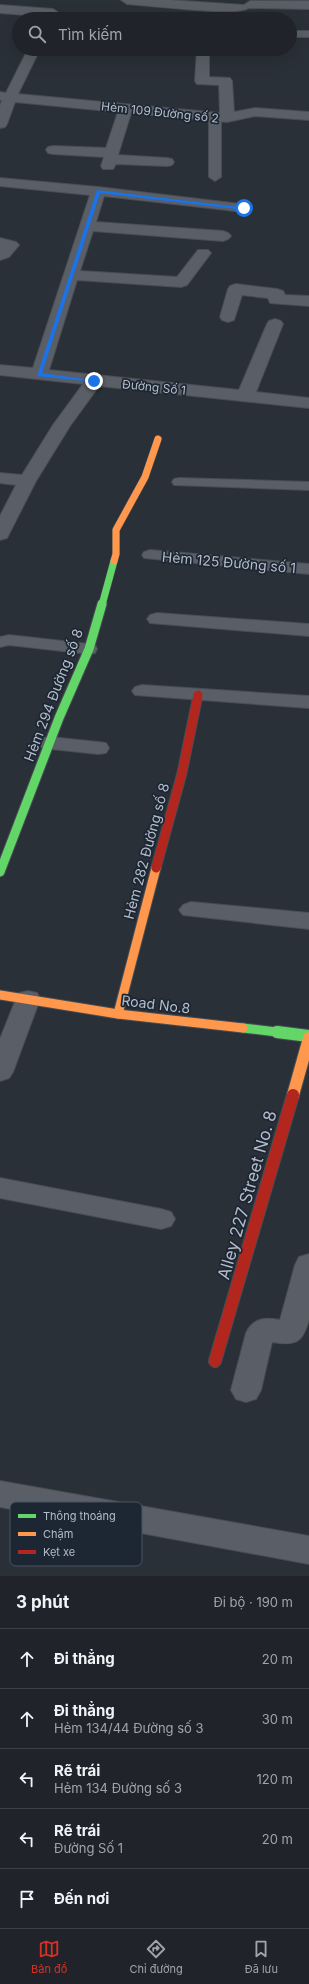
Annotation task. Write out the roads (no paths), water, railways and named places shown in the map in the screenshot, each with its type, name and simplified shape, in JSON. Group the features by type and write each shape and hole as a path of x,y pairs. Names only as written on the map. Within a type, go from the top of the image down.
{"street":[{"path":"52,12 57,0"},
{"path":"126,0 207,7 309,5"},
{"path":"0,9 22,12"},
{"path":"0,124 5,96 30,56"},
{"path":"203,56 202,81 225,81 221,118"},
{"name":"Hẻm 109 Đường số 2","path":"5,96 221,118 255,112 309,116"},
{"path":"110,160 126,108"},
{"path":"53,150 110,160 167,162"},
{"path":"0,182 185,200 244,208"},
{"path":"39,374 98,191"},
{"path":"87,226 223,236"},
{"path":"0,243 11,245 4,254 0,256"},
{"path":"71,275 181,282 203,253"},
{"path":"228,317 236,289 276,294 276,300 309,301"},
{"path":"245,396 275,324"},
{"name":"Đường Số 1","path":"0,370 309,403"},
{"path":"0,534 27,482 62,425 94,381"},
{"name":"Hẻm 294 Đường số 8","path":"0,872 89,648 116,554 116,530 145,477 158,438"},
{"path":"0,478 27,482"},
{"path":"157,619 309,630"},
{"path":"142,691 309,702"},
{"name":"Hẻm 282 Đường số 8","path":"118,1014 143,914 182,773 198,694"},
{"path":"50,743 98,748"},
{"path":"191,910 309,921"},
{"name":"Road No.8","path":"0,995 118,1014 309,1037"},
{"path":"0,1072 28,999"},
{"name":"Alley 227 Street No. 8","path":"215,1361 309,1037"},
{"path":"0,1188 161,1219"},
{"path":"246,1390 260,1332 267,1329 288,1333 292,1329 309,1265"},
{"path":"0,1494 44,1502"},
{"path":"142,1520 309,1550"}],"lane":[{"path":"297,34 309,34"},
{"path":"216,177 221,118"},
{"path":"179,482 309,486"},
{"name":"Hẻm 125 Đường số 1","path":"150,555 309,569"},
{"path":"0,642 10,640 89,648"}]}
